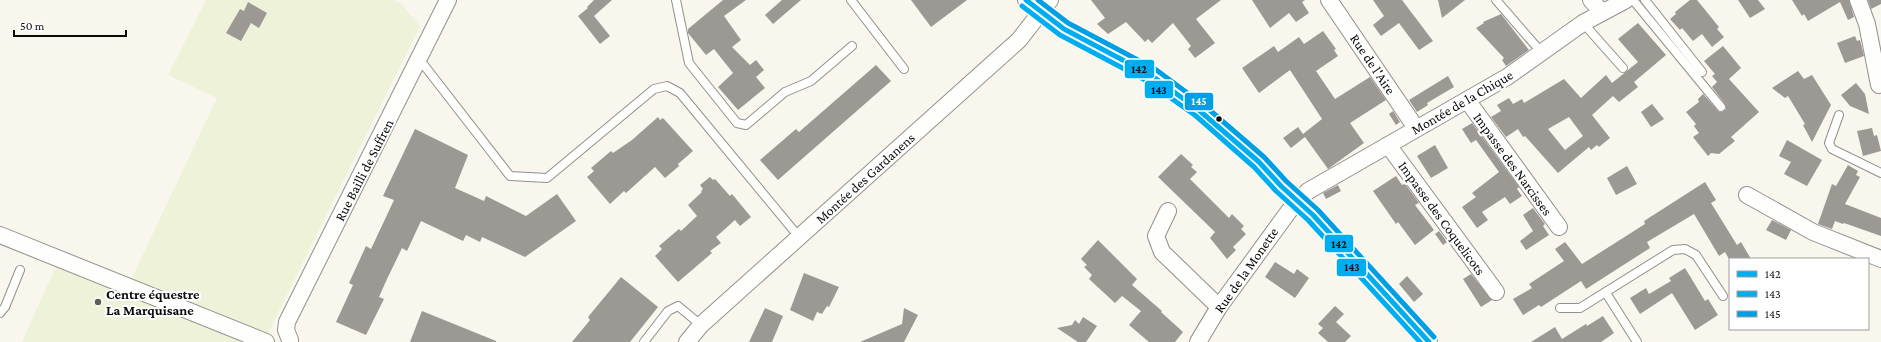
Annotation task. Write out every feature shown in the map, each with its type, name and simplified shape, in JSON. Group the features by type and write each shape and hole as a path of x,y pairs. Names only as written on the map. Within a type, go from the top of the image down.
{"street":[{"name":"Rue Bailli de Suffren","path":"292,341 286,330 287,322 420,60 448,0"},
{"path":"1026,0 1045,6 1064,29 1151,76 1200,110 1259,162 1313,215 1429,342"},
{"name":"Rue de l'Aire","path":"1329,0 1416,128"},
{"path":"1591,0 1602,12"},
{"name":"Montée de la Chique","path":"1298,201 1308,191 1507,77 1583,23 1626,0"},
{"path":"1858,0 1867,24 1879,85"},
{"name":"Montée des Gardanens","path":"687,342 701,325 1019,40 1045,6"},
{"name":"Impasse des Narcisses","path":"1467,100 1559,227"},
{"name":"Impasse des Coquelicots","path":"1388,145 1496,292"},
{"path":"1747,195 1813,232 1881,259"},
{"name":"Rue de la Monette","path":"1198,342 1219,307 1289,211 1298,201"},
{"path":"1168,211 1156,236 1162,252 1219,307"},
{"path":"0,235 266,342"},
{"path":"274,342 292,341"}],"lane":[{"path":"676,0 689,63 736,123 746,125 785,92 811,80 852,46"},
{"path":"851,0 904,68"},
{"path":"1496,0 1542,53"},
{"path":"1633,0 1721,107"},
{"path":"1645,0 1702,72"},
{"path":"1583,23 1623,68"},
{"path":"420,60 510,176 547,178 654,89 667,86 680,93 799,237"},
{"path":"1839,115 1829,143 1832,149 1881,173"},
{"path":"1560,308 1580,308 1673,250 1685,249 1696,255 1723,296"},
{"path":"0,313 5,307 20,270"},
{"path":"1606,293 1637,342"},
{"path":"644,342 668,311 678,306 701,325"}],"green space":[{"path":"206,0 394,0 402,5 420,26 266,337 129,284 217,98 168,75"},
{"name":"Centre équestre La Marquisane","path":"58,262 254,342 22,342"}],"building":[{"path":"594,0 612,0 594,16 610,36 600,44 578,16 588,8 587,7"},
{"path":"723,0 746,0 724,16 741,40 732,47 750,65 756,60 764,70 756,77 765,88 738,110 718,87 733,73 714,49 706,55 688,33 688,29"},
{"path":"782,0 801,0 773,24 765,15"},
{"path":"911,0 967,0 931,27"},
{"path":"1091,0 1221,0 1196,19 1215,43 1195,58 1188,49 1191,46 1173,23 1152,43 1148,39 1145,42 1126,22 1108,34 1097,24 1105,18"},
{"path":"1252,0 1305,0 1302,2 1309,13 1296,22 1289,13 1270,28"},
{"path":"1373,0 1402,0 1433,41 1419,50 1399,23 1381,36 1373,25 1384,16"},
{"path":"1438,0 1465,0 1442,18"},
{"path":"1690,0 1697,0 1719,27 1717,29 1724,37 1712,47 1702,34 1693,41 1682,28 1680,30 1670,19 1676,14 1675,12"},
{"path":"1738,0 1758,0 1765,9 1750,18"},
{"path":"1792,0 1849,0 1854,17 1848,20 1840,2 1808,21 1804,14 1802,16"},
{"path":"1868,0 1881,0 1881,4 1871,9"},
{"path":"248,2 267,13 259,28 251,23 241,41 226,33 240,9 244,11"},
{"path":"1501,14 1529,50 1506,66 1502,60 1504,58 1476,28 1484,23 1483,22"},
{"path":"1638,23 1666,55 1634,82 1638,87 1619,102 1613,96 1592,115 1610,138 1599,147 1597,145 1591,150 1589,147 1558,173 1525,136 1523,137 1518,129 1506,137 1491,117 1501,111 1497,105 1509,98 1513,104 1522,99 1524,103 1564,79 1581,98 1606,75 1612,83 1638,62 1618,39","holes":["1569,117 1583,136 1565,150 1548,129"]},
{"path":"1323,31 1336,49 1334,50 1338,56 1316,71 1335,99 1370,77 1386,100 1350,123 1364,143 1328,169 1305,137 1291,148 1283,138 1298,127 1303,134 1322,119 1290,70 1259,93 1242,68 1274,46 1278,52 1299,37 1304,44"},
{"path":"1855,36 1857,41 1860,40 1864,56 1845,63 1837,43"},
{"path":"1723,46 1741,68 1729,79 1759,112 1731,137 1735,141 1719,154 1711,153 1708,156 1693,137 1699,133 1694,126 1696,124 1686,112 1699,102 1698,99 1703,94 1719,112 1726,109 1725,104 1712,87 1717,82 1712,76 1715,74 1704,61"},
{"path":"876,65 891,81 778,180 760,160 796,129 799,132"},
{"path":"1798,71 1804,79 1812,75 1831,105 1812,142 1803,125 1805,124 1788,96 1785,98 1772,88"},
{"path":"1448,76 1454,87 1427,103 1428,105 1417,112 1409,100"},
{"path":"1856,83 1865,94 1869,114 1850,106 1841,95"},
{"path":"1652,104 1664,119 1651,127 1641,112"},
{"path":"1393,111 1400,122 1396,125 1389,114"},
{"path":"658,117 660,120 663,118 693,151 665,178 655,167 626,193 624,191 610,204 587,177 594,171 591,168 611,151 613,153 632,140"},
{"path":"1472,123 1519,187 1517,189 1522,196 1510,204 1505,197 1482,212 1488,220 1477,228 1462,207 1476,197 1472,193 1499,172 1476,140 1471,143 1462,129"},
{"path":"1872,128 1874,136 1877,135 1881,151 1863,156 1857,131"},
{"path":"415,129 468,155 455,188 484,201 486,196 526,216 557,194 576,221 525,257 482,237 480,242 466,235 463,241 421,221 407,251 402,248 387,279 379,297 384,299 366,335 336,322 353,285 349,283 366,246 371,249 394,200 383,196"},
{"path":"1787,140 1822,160 1807,186 1784,174 1791,162 1779,156"},
{"path":"1435,145 1448,168 1431,178 1417,156"},
{"path":"1181,154 1193,165 1191,167 1197,172 1190,179 1229,218 1232,214 1244,226 1241,229 1246,234 1233,247 1236,250 1227,259 1210,238 1215,232 1158,177"},
{"path":"1848,165 1858,171 1856,175 1860,177 1845,204 1881,218 1881,236 1835,221 1832,229 1818,224 1832,184 1836,186"},
{"path":"1627,166 1637,184 1616,195 1607,178"},
{"path":"1396,176 1402,185 1405,184 1419,203 1415,205 1434,230 1415,245 1398,222 1396,224 1373,191"},
{"path":"710,177 713,180 715,179 730,196 732,194 751,217 740,226 735,220 716,237 721,243 710,251 712,253 678,282 655,256 662,249 659,246 679,229 681,231 697,216 688,205 702,192 701,191 703,189 700,185"},
{"path":"1705,182 1716,200 1711,203 1737,245 1741,242 1750,258 1729,259 1725,252 1719,256 1694,214 1647,242 1650,248 1586,289 1581,281 1541,307 1539,305 1523,315 1513,299 1532,288 1529,284 1564,261 1555,249 1565,242 1582,264 1645,224 1644,221"},
{"path":"1338,185 1341,191 1326,199 1323,193"},
{"path":"1533,208 1545,224 1543,226 1549,235 1526,250 1520,241 1533,231 1523,215"},
{"path":"1772,220 1791,230 1786,240 1766,230"},
{"path":"1439,231 1447,242 1443,245 1435,234"},
{"path":"1098,240 1137,279 1132,285 1162,311 1161,312 1183,332 1175,342 1149,342 1129,325 1141,311 1122,296 1115,303 1089,279 1092,275 1084,267 1087,265 1081,259"},
{"path":"1275,262 1294,274 1297,269 1309,278 1295,298 1265,277"},
{"path":"1685,268 1705,301 1708,299 1718,315 1695,330 1672,293 1640,314 1630,298 1646,288 1649,294 1671,281 1669,278"},
{"path":"804,273 839,287 829,307 827,306 822,314 817,312 813,321 790,310"},
{"path":"1471,274 1492,300 1481,307 1463,279"},
{"path":"1407,276 1423,294 1414,302 1399,284"},
{"path":"621,277 658,307 630,342 572,342 590,320 588,317"},
{"path":"1335,306 1344,314 1336,322 1351,336 1345,342 1328,342 1318,333 1323,328 1318,324"},
{"path":"765,308 783,316 772,342 749,342"},
{"path":"904,308 918,315 904,342 860,342 902,324"},
{"path":"422,311 496,341 496,342 410,342"},
{"path":"1603,316 1614,333 1601,342 1531,342 1555,327 1562,339 1586,324 1587,326"},
{"path":"1083,317 1097,326 1086,342 1078,342 1057,328 1072,325 1075,320 1079,324"}],"transit line":[{"name":"142","path":"1026,0 1064,29 1151,75 1200,111 1259,162 1281,186 1313,215 1429,342"},
{"name":"145","path":"1038,0 1068,23 1155,69 1205,106 1264,157 1286,181 1318,210 1434,337"},
{"name":"143","path":"1022,6 1060,35 1147,81 1196,116 1254,167 1276,191 1308,220 1420,342"}],"place":[{"name":"Centre équestre La Marquisane","path":"98,302"}]}
